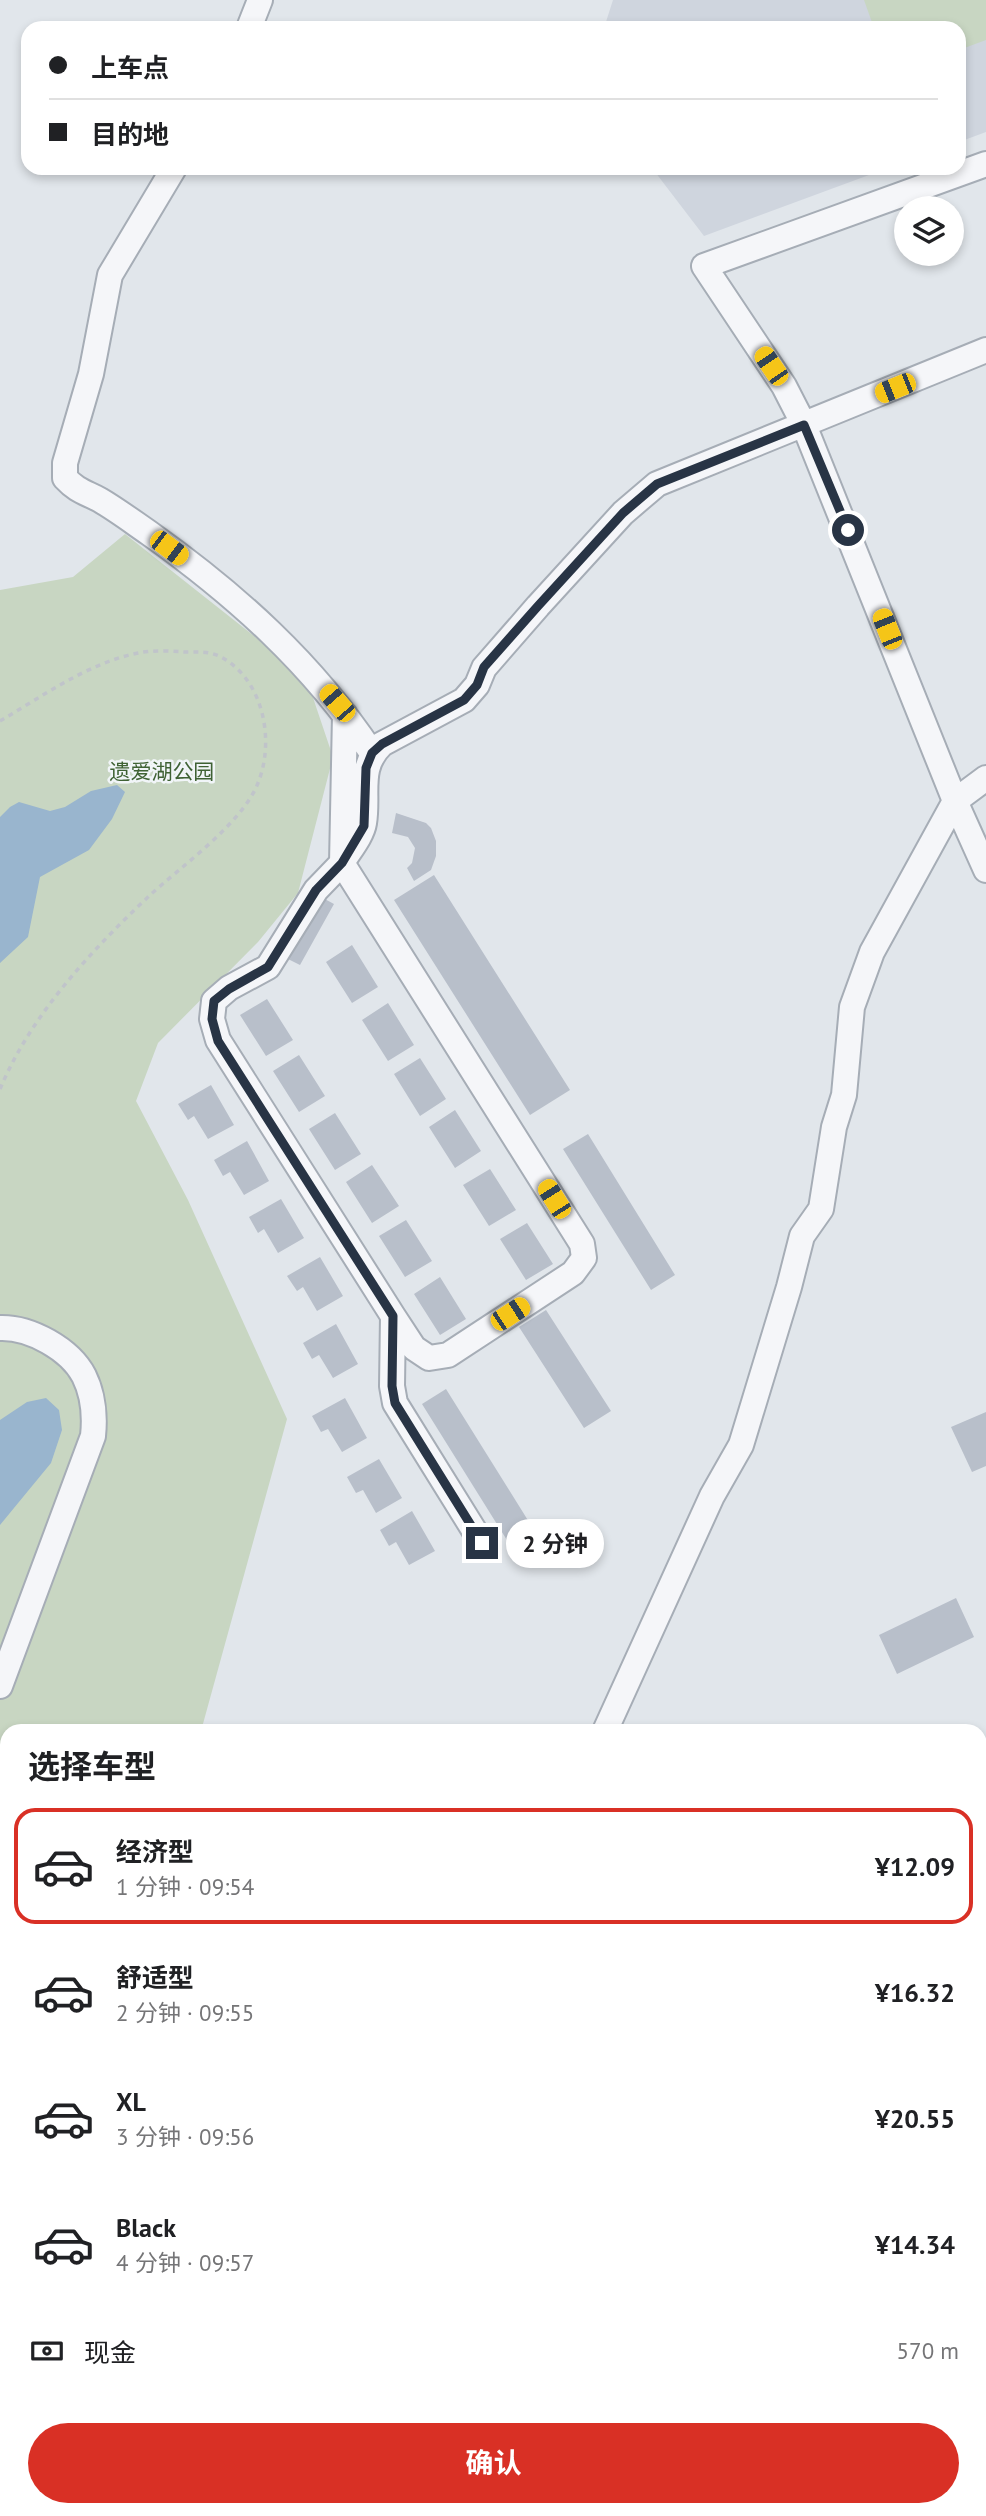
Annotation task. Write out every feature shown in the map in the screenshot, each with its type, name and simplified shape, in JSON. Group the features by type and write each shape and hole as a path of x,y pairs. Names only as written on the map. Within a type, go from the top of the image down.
{"street":[{"path":"252,21 260,0"},
{"path":"966,171 986,164"},
{"path":"170,175 110,275 91,374 65,463 65,478 77,491 99,500 148,532 233,596 293,653 345,715 372,753"},
{"path":"956,175 704,267 784,386 804,425 955,801 986,870"},
{"path":"345,715 342,863 582,1244 584,1258 573,1273 448,1355 429,1358 414,1348 218,1041 212,1019 214,1001 229,989 268,967 316,890 342,863 364,826 366,768 372,753 382,744 464,700 477,685 484,667 538,606 623,513 657,484 986,350"},
{"path":"608,1724 712,1496 741,1445 802,1236 821,1209 834,1127 844,1096 852,1007 873,952 955,801 986,778"},
{"path":"393,1316 392,1386 395,1403 482,1543"},
{"path":"0,1328 32,1335 64,1353 84,1376 95,1420 93,1436 0,1686"}],"path":[{"path":"0,721 95,667 138,653 177,651 213,653 234,664 252,688 266,724 265,755 258,785 236,816 204,849 148,898 84,963 33,1026 0,1089"}],"shaded area":[{"path":"613,0 986,0 986,132 966,139 966,21 606,21"},
{"path":"657,175 869,175 704,236"}],"green space":[{"path":"864,0 986,0 986,40 966,47 966,21 872,21"},
{"name":"遗爱湖公园","path":"125,534 306,677 333,757 298,893 258,942 158,1043 136,1101 188,1200 287,1419 203,1724 0,1724 0,590 73,577"}],"water":[{"path":"117,785 125,792 112,819 89,850 40,877 28,937 0,963 0,817 19,802 50,811 65,807 91,791"},
{"path":"46,1398 59,1410 62,1430 51,1463 0,1525 0,1420 27,1402"}],"building":[{"path":"396,813 426,823 436,841 436,856 431,870 414,881 407,868 412,863 415,848 408,837 392,833"},
{"path":"434,875 570,1090 530,1115 394,900"},
{"path":"321,897 334,904 300,965 288,959"},
{"path":"352,945 378,987 352,1003 326,962"},
{"path":"267,999 293,1040 266,1056 240,1015"},
{"path":"388,1003 414,1045 388,1061 362,1020"},
{"path":"299,1055 325,1096 299,1112 273,1071"},
{"path":"420,1058 446,1099 420,1116 394,1074"},
{"path":"211,1085 234,1125 208,1139 194,1116 188,1120 178,1104"},
{"path":"455,1110 481,1151 455,1168 429,1127"},
{"path":"335,1113 361,1154 335,1170 309,1129"},
{"path":"588,1134 675,1275 651,1290 563,1149"},
{"path":"247,1141 269,1181 244,1195 230,1172 223,1176 214,1160"},
{"path":"372,1165 399,1206 372,1223 346,1182"},
{"path":"490,1169 516,1210 489,1226 463,1185"},
{"path":"281,1199 304,1238 278,1253 264,1229 258,1233 249,1217"},
{"path":"406,1220 432,1261 405,1277 379,1236"},
{"path":"527,1223 553,1264 526,1280 500,1239"},
{"path":"320,1257 343,1296 317,1311 303,1287 297,1291 287,1276"},
{"path":"440,1277 466,1319 440,1335 414,1294"},
{"path":"546,1310 611,1411 584,1428 519,1327"},
{"path":"336,1324 358,1364 333,1378 319,1355 312,1359 303,1343"},
{"path":"446,1389 534,1530 510,1545 422,1404"},
{"path":"345,1398 367,1438 342,1452 328,1429 321,1432 312,1416"},
{"path":"986,1412 986,1466 972,1472 951,1427"},
{"path":"379,1459 402,1498 376,1513 363,1490 356,1493 347,1477"},
{"path":"412,1511 435,1551 409,1565 396,1542 389,1546 380,1530"},
{"path":"956,1598 974,1637 897,1674 879,1635"}],"route":[{"path":"482,1543 395,1403 392,1386 393,1316 218,1041 212,1019 214,1001 229,989 268,967 316,890 342,863 364,826 366,768 372,753 382,744 464,700 477,685 484,667 538,606 623,513 657,484 804,425 848,530"}]}
